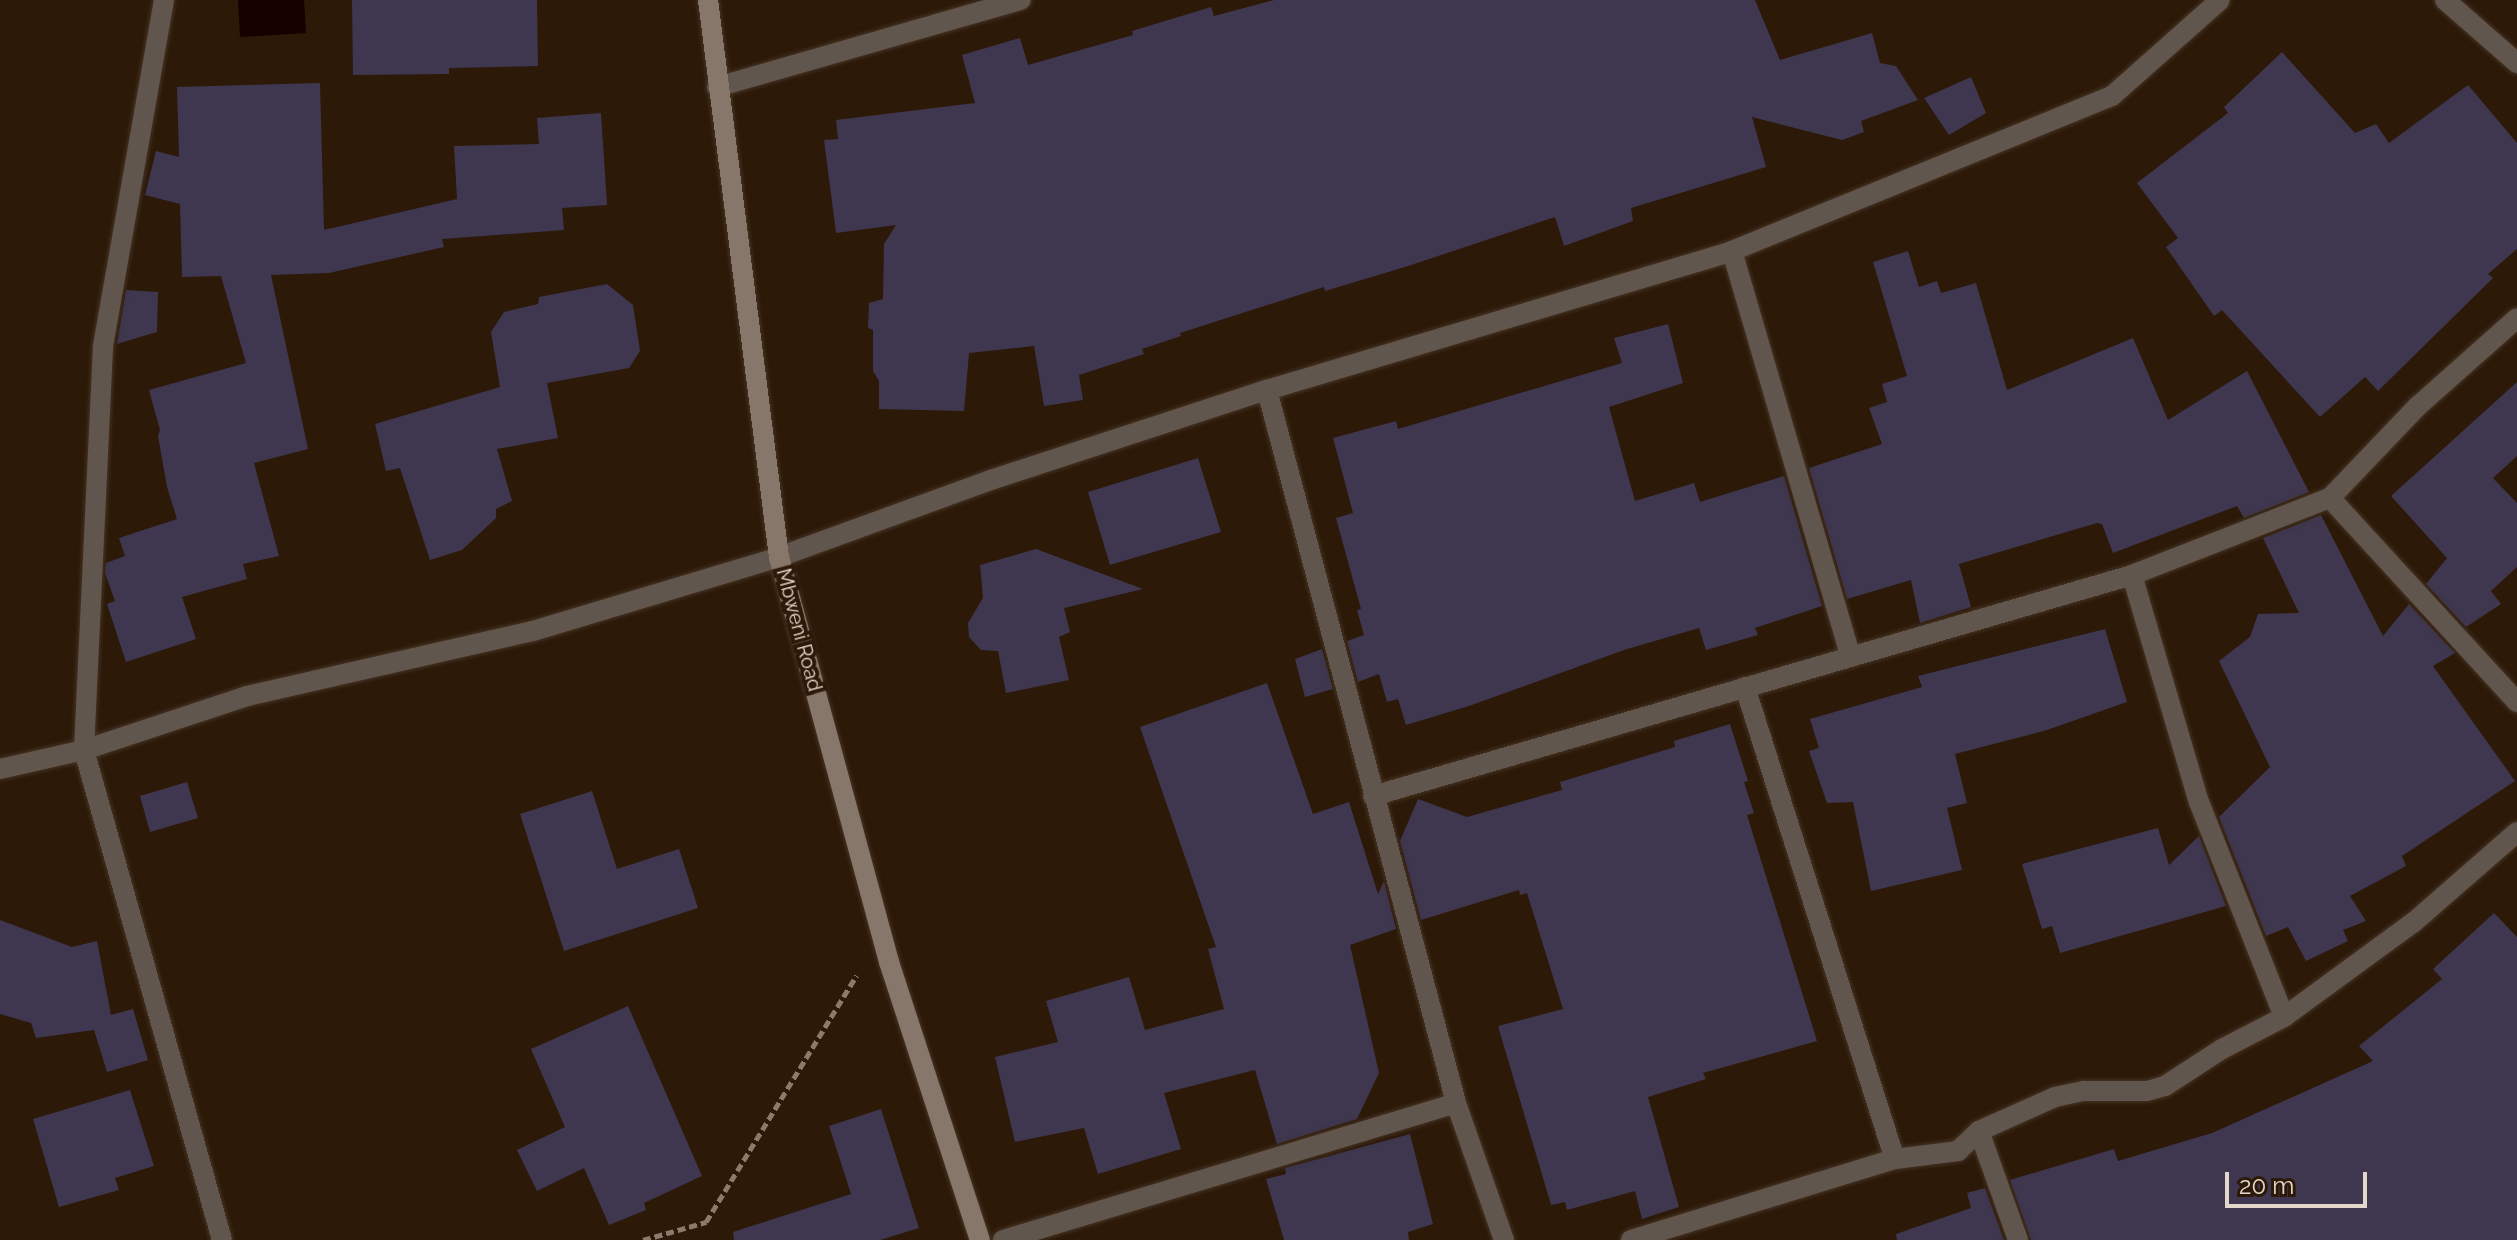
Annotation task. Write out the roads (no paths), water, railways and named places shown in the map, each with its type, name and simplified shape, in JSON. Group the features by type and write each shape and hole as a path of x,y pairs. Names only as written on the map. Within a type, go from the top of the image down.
{"street":[{"path":"164,0 103,347 84,750 222,1240"},
{"name":"Mbweni Road","path":"708,0 779,557 882,935 980,1240"},
{"path":"717,87 1021,0"},
{"path":"0,769 84,750 247,696 533,631 779,557 991,480 1267,390 1732,251 2112,96 2220,0"},
{"path":"2448,1 2517,63"},
{"path":"1732,251 1850,655"},
{"path":"1373,796 2132,575 2330,498 2418,406 2517,318"},
{"path":"1267,390 1456,1103 1504,1240"},
{"path":"2330,498 2517,702"},
{"path":"2132,575 2199,802 2284,1017"},
{"path":"1745,687 1895,1159"},
{"path":"1631,1240 1895,1159 1958,1151 1979,1131 2055,1097 2084,1091 2147,1091 2165,1086 2222,1049 2284,1017 2414,922 2517,832"},
{"path":"1003,1240 1456,1103"},
{"path":"1979,1131 2018,1240"}]}
